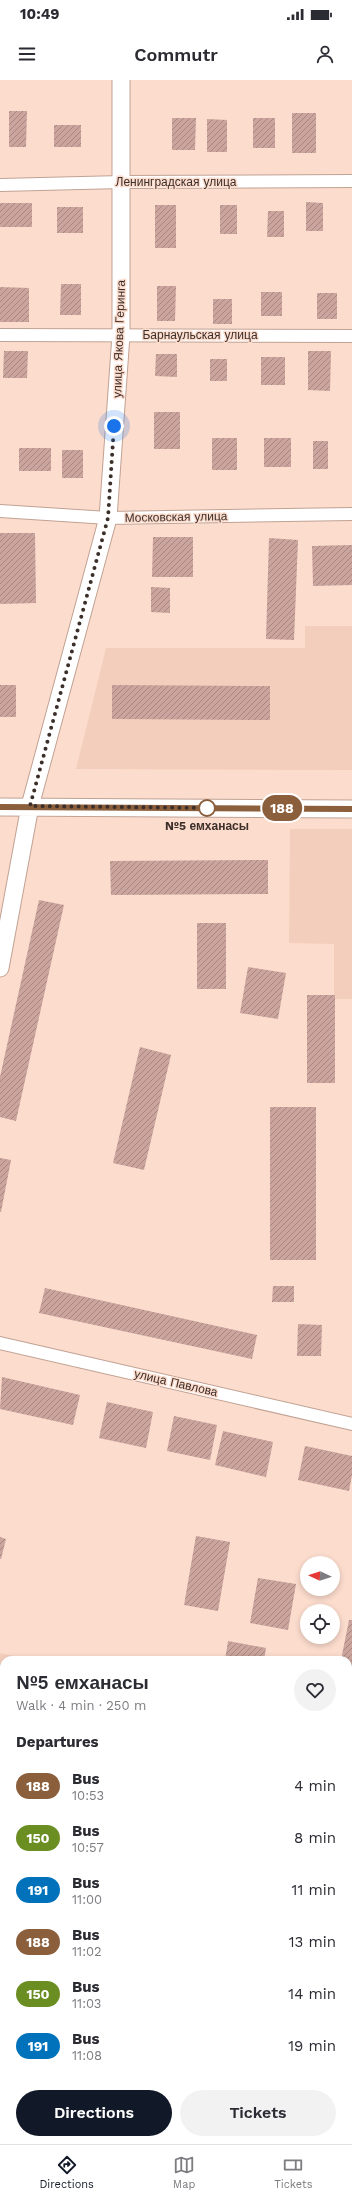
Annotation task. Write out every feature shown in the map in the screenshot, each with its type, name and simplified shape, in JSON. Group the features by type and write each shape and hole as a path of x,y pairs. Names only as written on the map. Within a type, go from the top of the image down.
{"street":[{"name":"улица Якова Геринга","path":"0,968 30,806 108,518 121,335 121,80"},
{"name":"Ленинградская улица","path":"0,185 122,182 352,181"},
{"name":"Барнаульская улица","path":"0,335 352,336"},
{"name":"Московская улица","path":"0,511 108,518 352,514"},
{"path":"0,807 352,809"},
{"name":"улица Павлова","path":"0,1343 352,1424"}],"shaded area":[{"path":"305,626 352,626 352,770 76,769 106,648 305,648"},
{"path":"290,829 352,829 352,999 334,999 334,944 289,943"},
{"path":"0,1653 15,1656 0,1656"}],"building":[{"path":"9,111 27,111 26,147 9,147"},
{"path":"292,113 316,113 316,153 292,153"},
{"path":"172,118 196,118 195,150 172,150"},
{"path":"253,118 275,118 275,148 253,148"},
{"path":"207,119 227,120 227,152 207,152"},
{"path":"54,125 81,125 81,147 54,147"},
{"path":"306,202 323,203 323,231 306,231"},
{"path":"0,203 32,203 32,227 0,227"},
{"path":"155,205 176,205 176,248 155,248"},
{"path":"220,205 237,205 237,234 220,234"},
{"path":"57,207 83,207 83,233 57,233"},
{"path":"268,211 284,211 284,237 267,237"},
{"path":"61,284 81,284 81,315 60,315"},
{"path":"157,286 176,286 175,321 157,321"},
{"path":"0,287 29,288 29,322 0,322"},
{"path":"261,292 282,292 282,316 261,316"},
{"path":"317,293 337,293 337,319 317,319"},
{"path":"213,299 232,299 232,324 213,324"},
{"path":"4,351 28,351 27,378 3,378"},
{"path":"308,351 331,351 330,391 308,390"},
{"path":"156,354 177,354 177,377 155,376"},
{"path":"261,357 285,357 285,385 261,385"},
{"path":"210,359 227,359 227,381 210,381"},
{"path":"154,412 180,412 180,449 154,449"},
{"path":"212,438 237,438 237,470 212,470"},
{"path":"264,438 291,438 291,467 264,467"},
{"path":"313,441 328,441 328,469 313,469"},
{"path":"19,448 51,448 51,471 19,471"},
{"path":"62,450 83,450 83,478 62,478"},
{"path":"0,533 35,533 36,603 0,604"},
{"path":"153,537 193,537 193,577 152,577"},
{"path":"269,538 298,540 294,640 266,639"},
{"path":"352,545 352,585 313,586 312,546"},
{"path":"151,587 170,588 170,613 151,612"},
{"path":"0,685 16,685 16,717 0,717"},
{"path":"112,685 270,686 270,720 112,719"},
{"path":"268,860 268,894 111,895 110,861"},
{"path":"39,900 64,905 16,1121 0,1117 0,1077"},
{"path":"197,923 226,923 226,989 197,989"},
{"path":"248,967 286,973 278,1019 240,1013"},
{"path":"307,995 335,995 335,1083 307,1083"},
{"path":"140,1047 171,1055 144,1170 113,1163"},
{"path":"270,1107 316,1107 316,1260 270,1260"},
{"path":"0,1158 11,1160 1,1212 0,1212"},
{"path":"273,1286 294,1286 294,1302 272,1302"},
{"path":"45,1288 257,1335 252,1359 39,1313"},
{"path":"298,1324 322,1325 321,1356 297,1356"},
{"path":"2,1377 80,1395 73,1425 0,1409"},
{"path":"107,1402 153,1412 146,1448 99,1438"},
{"path":"174,1416 217,1425 210,1460 167,1451"},
{"path":"223,1431 273,1442 266,1477 215,1465"},
{"path":"305,1446 352,1456 352,1475 349,1491 298,1480"},
{"path":"196,1536 230,1542 218,1611 184,1605"},
{"path":"0,1537 6,1539 1,1559 0,1559"},
{"path":"258,1578 296,1584 288,1630 250,1623"},
{"path":"349,1620 352,1620 352,1656 342,1656"},
{"path":"228,1641 266,1648 265,1656 226,1656"}],"bus line":[{"name":"188","path":"0,807 352,809"}],"place":[{"name":"№5 емханасы","path":"207,808"}],"route":[{"path":"114,426 108,518 30,806 207,808"}]}
